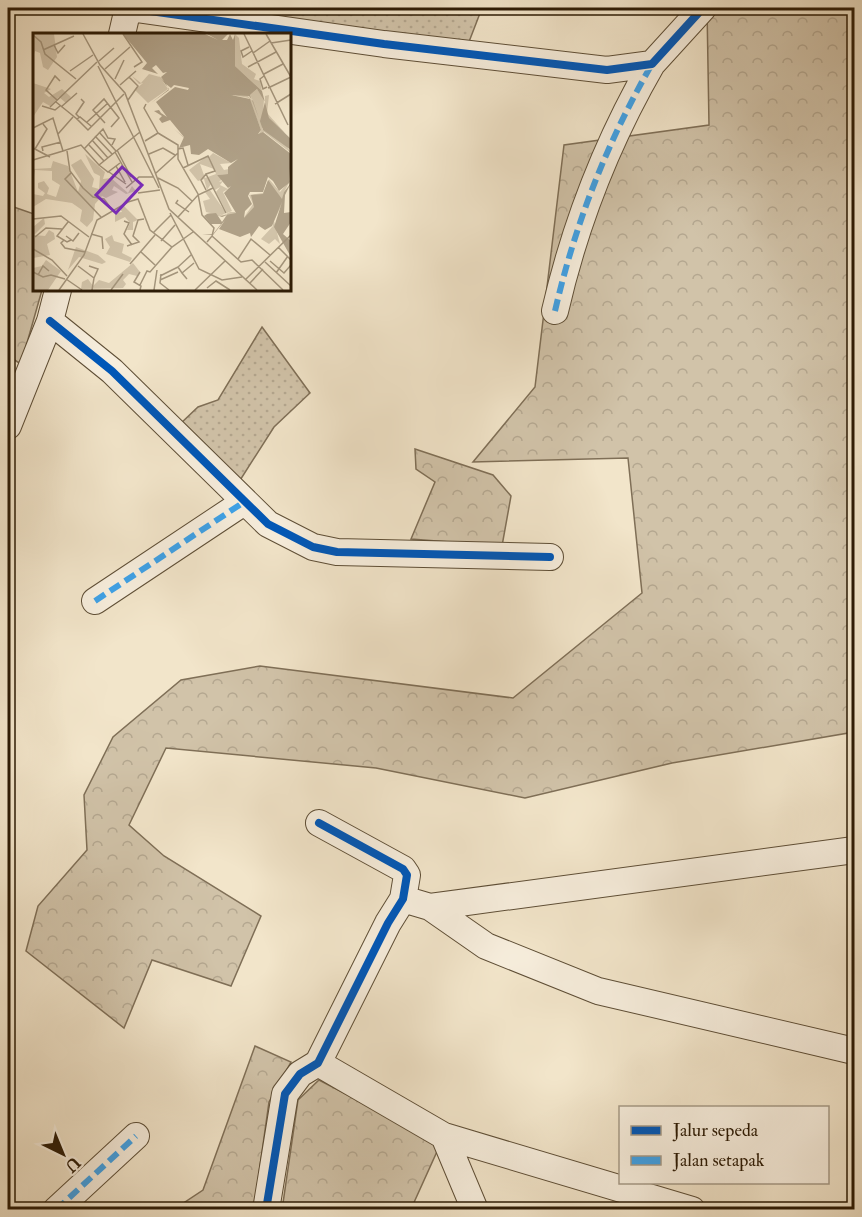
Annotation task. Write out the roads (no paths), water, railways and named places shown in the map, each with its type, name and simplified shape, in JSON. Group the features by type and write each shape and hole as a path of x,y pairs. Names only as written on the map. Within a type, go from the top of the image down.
{"street":[{"path":"122,33 129,8 384,44 607,70 652,64"},
{"path":"555,311 568,253 595,181 628,105 652,64 703,8"},
{"path":"8,426 50,321 58,291"},
{"path":"50,321 112,371 268,524 313,547 337,552 550,556"},
{"path":"95,601 244,502"},
{"path":"266,1209 285,1094 300,1074 318,1063 388,923 403,899 407,875 403,869 319,823"},
{"path":"430,907 855,850"},
{"path":"403,899 430,907 486,946 598,991 855,1051"},
{"path":"318,1063 444,1136 692,1209"},
{"path":"56,1209 136,1136"},
{"path":"444,1136 475,1209"}]}
